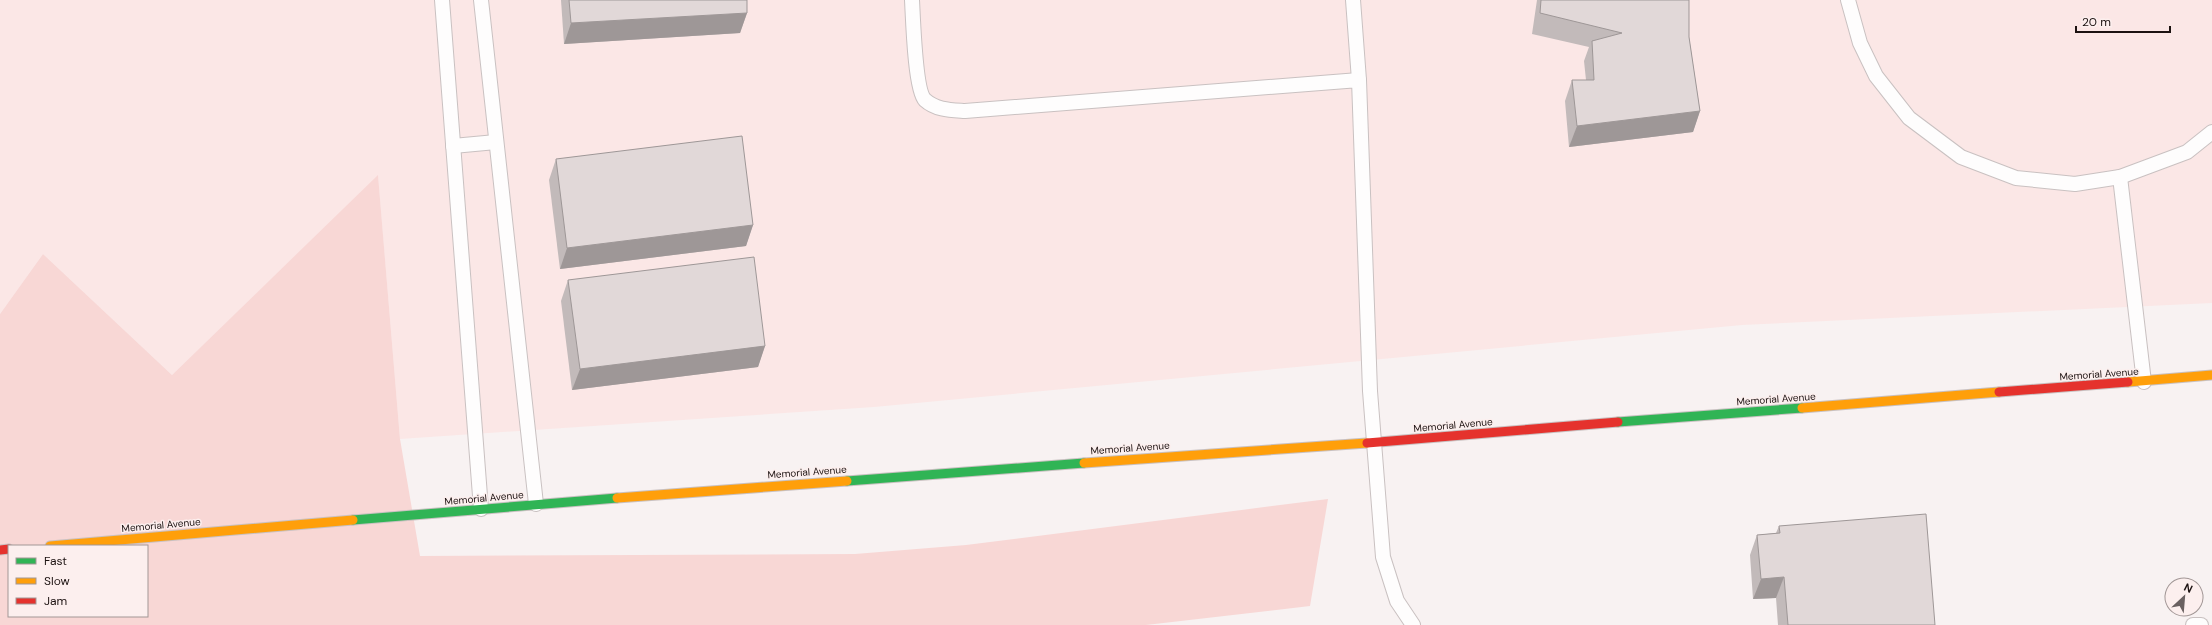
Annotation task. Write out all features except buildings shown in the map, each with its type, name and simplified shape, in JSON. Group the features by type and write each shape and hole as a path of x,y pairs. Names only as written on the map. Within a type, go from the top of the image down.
{"main road":[{"name":"Memorial Avenue","path":"62,545 536,504 1374,442 2144,382 2212,375"}],"lane":[{"path":"442,0 480,509"},
{"path":"481,0 536,504"},
{"path":"912,0 919,80 924,99 937,108 965,111 1359,80"},
{"path":"1353,0 1359,80 1370,391 1383,556 1397,601 1413,625"},
{"path":"1848,0 1860,42 1876,76 1908,118 1961,157 2016,178 2075,184 2120,177 2187,152 2212,132"},
{"path":"453,146 496,142"},
{"path":"2120,177 2144,382"},
{"path":"2193,625 2202,625"}],"shaded area":[{"path":"0,0 2212,0 2212,303 1742,325 874,407 400,439 378,176 172,375 43,254 0,314"},
{"path":"378,175 400,439 420,556 855,554 966,545 1328,499 1310,606 1146,625 0,625 0,314 43,254 172,375"}],"traffic: fast":[{"path":"1618,422 1802,408"},
{"path":"847,481 1084,463"},
{"path":"353,520 617,498"}],"traffic: slow":[{"path":"2128,382 2212,375"},
{"path":"1802,408 1999,392"},
{"path":"1084,463 1367,443"},
{"path":"617,498 847,481"},
{"path":"62,545 353,520"}],"traffic: jam":[{"path":"1999,392 2128,382"},
{"path":"1367,443 1618,422"},
{"path":"0,550 8,549"}]}
